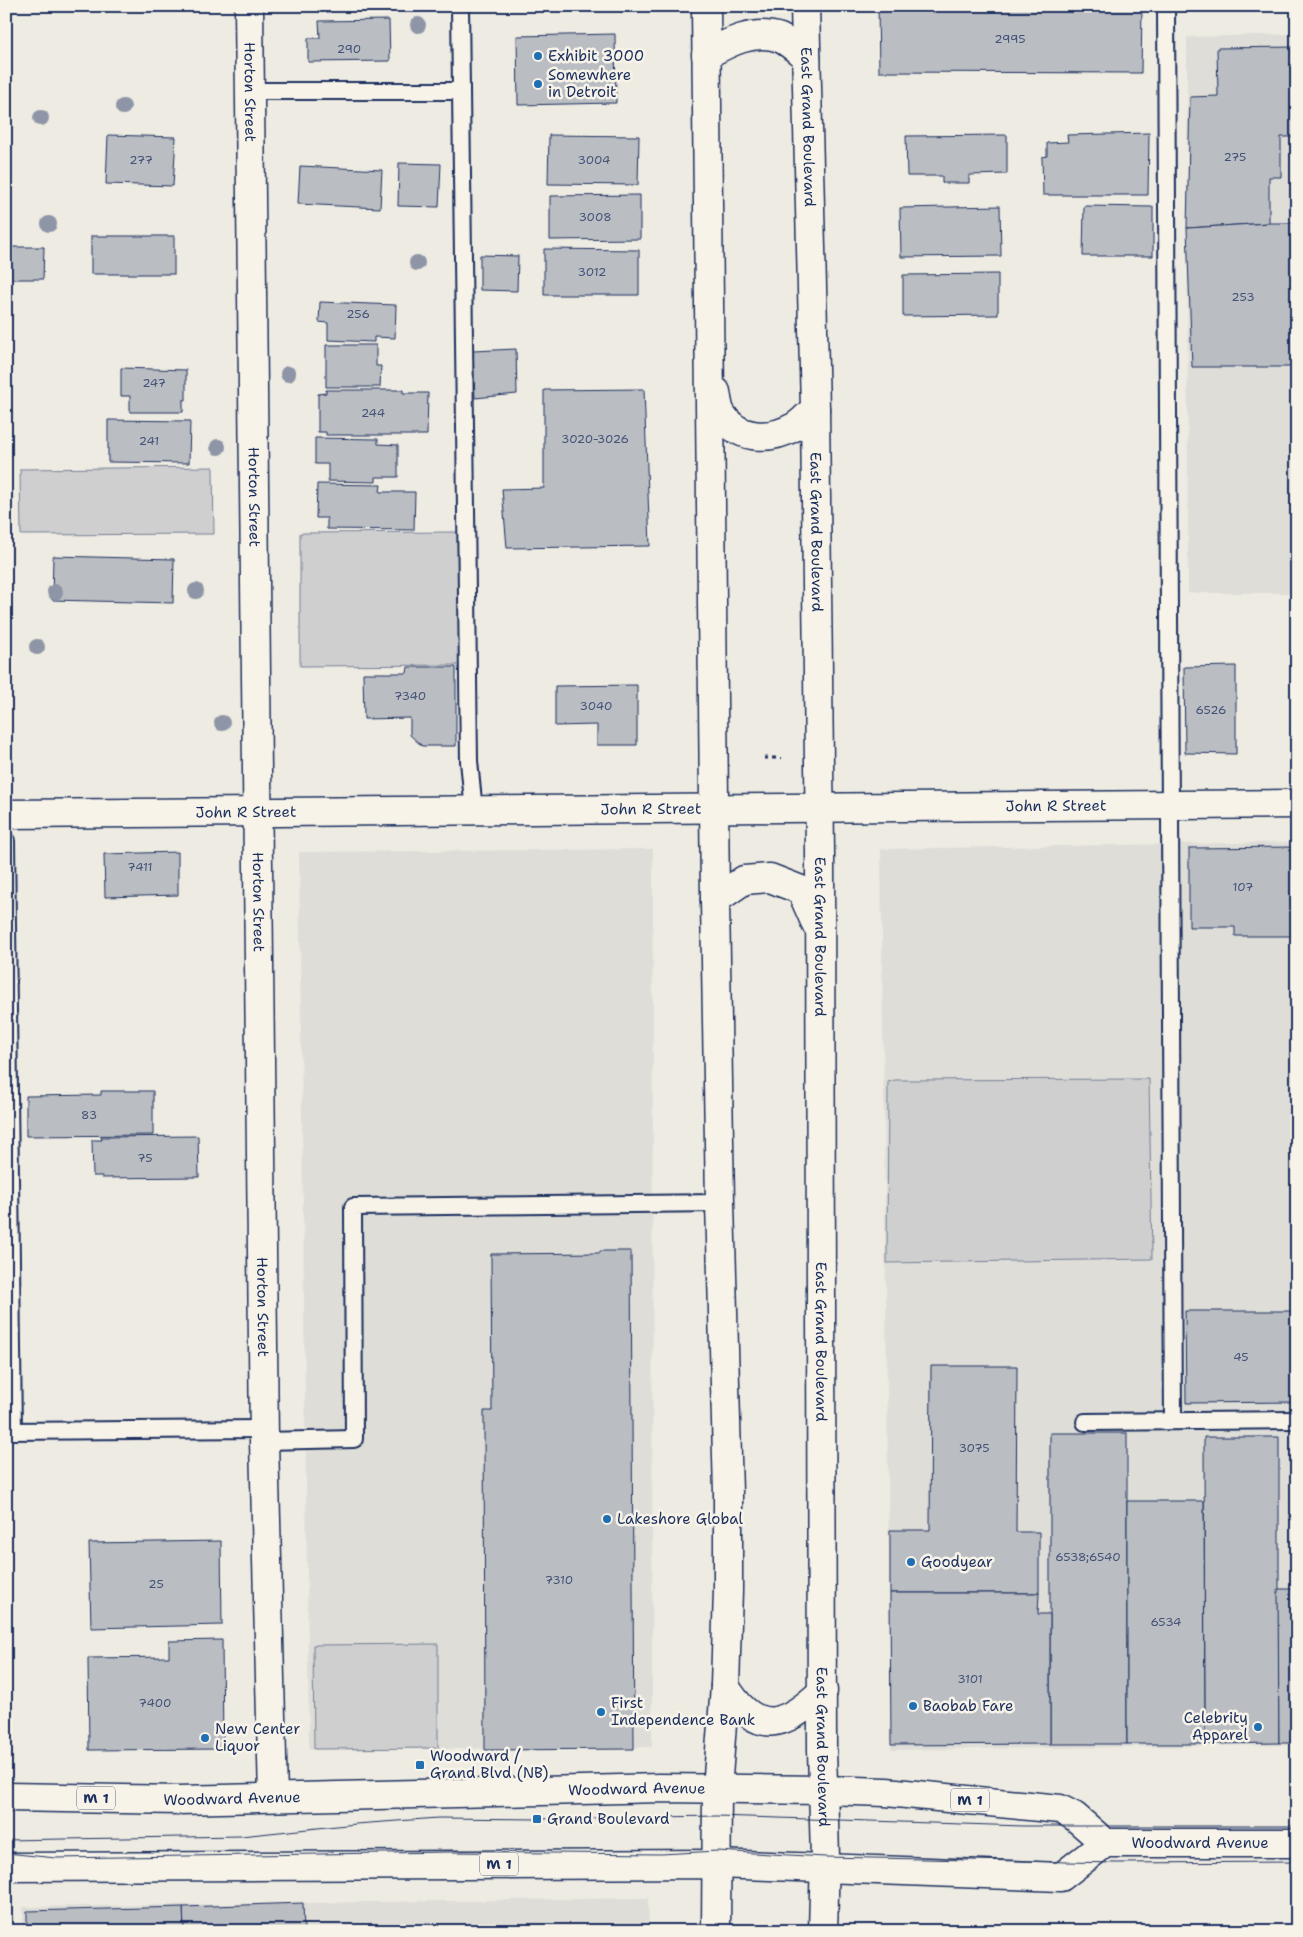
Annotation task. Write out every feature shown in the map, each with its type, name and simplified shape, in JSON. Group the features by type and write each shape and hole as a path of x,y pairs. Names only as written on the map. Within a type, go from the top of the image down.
{"main road":[{"name":"Horton Street","path":"249,6 264,1435 273,1798"},
{"path":"706,6 715,900 720,1204 728,1503 725,1686 717,1789 716,1864 728,1930"},
{"name":"East Grand Boulevard","path":"805,6 815,409 819,808 824,1790 823,1931"},
{"path":"706,55 732,40 758,35 781,38 806,57"},
{"path":"711,372 720,411 733,428 756,437 776,436 796,426 815,409"},
{"name":"John R Street","path":"6,814 1297,804"},
{"path":"715,900 744,880 770,878 801,890 820,932"},
{"path":"725,1686 735,1702 745,1712 758,1719 773,1722 787,1719 804,1709 823,1691"},
{"name":"Woodward Avenue","path":"6,1797 180,1800 660,1788 886,1792 1060,1809 1074,1816 1105,1843 1297,1843"},
{"name":"M 1","path":"6,1866 716,1864 1061,1877 1105,1843"}],"lane":[{"path":"460,6 470,761 474,810"},
{"path":"1166,6 1173,1421"},
{"path":"250,91 461,91"},
{"path":"6,841 9,1431 264,1435 354,1439 353,1207 720,1204"},
{"path":"1085,1422 1297,1420"}],"path":[{"path":"764,758 781,758"},
{"path":"728,1930 785,1930"}],"shaded area":[{"path":"1297,34 1297,593 1188,593 1187,37"},
{"path":"213,467 214,534 21,535 20,469"},
{"path":"459,532 459,665 300,666 300,533"},
{"path":"1297,842 1297,1745 891,1750 881,849"},
{"path":"653,849 652,1747 309,1750 299,852"},
{"path":"1149,1079 1152,1259 887,1263 888,1082 895,1080"},
{"path":"438,1644 438,1748 314,1749 313,1645"},
{"path":"648,1898 649,1931 23,1931 23,1907"}],"building":[{"path":"550,6 626,6 551,8"},
{"path":"878,6 1142,6 1141,73 879,72"},
{"path":"389,20 390,61 308,62 308,38 320,38 319,21"},
{"path":"615,34 616,103 518,105 517,36"},
{"path":"1297,47 1297,137 1281,137 1281,177 1269,177 1269,223 1187,228 1190,97 1218,96 1217,48"},
{"path":"1149,133 1148,195 1043,195 1042,157 1047,156 1047,143 1068,142 1067,135"},
{"path":"108,135 176,137 173,186 106,184"},
{"path":"549,135 639,136 638,185 548,184"},
{"path":"1007,135 1007,174 969,175 969,183 942,183 942,176 907,176 906,136"},
{"path":"399,163 441,164 439,207 398,206"},
{"path":"300,166 382,170 380,208 298,204"},
{"path":"640,195 640,239 550,240 550,196"},
{"path":"1000,206 1001,256 901,257 900,208"},
{"path":"1084,206 1153,207 1153,256 1083,256"},
{"path":"1297,223 1297,367 1192,367 1187,228"},
{"path":"91,236 174,236 174,274 91,274"},
{"path":"10,247 44,247 43,279 9,279"},
{"path":"544,249 639,250 639,295 544,295"},
{"path":"480,255 518,256 517,291 480,290"},
{"path":"998,274 998,315 903,316 903,275"},
{"path":"320,302 396,305 395,338 374,337 374,342 328,340 328,323 319,322"},
{"path":"326,345 376,345 376,366 381,366 380,387 326,387"},
{"path":"516,349 517,394 475,398 473,351"},
{"path":"121,368 186,370 186,400 183,400 183,412 130,412 130,396 121,396"},
{"path":"644,389 650,546 507,548 502,489 544,488 544,390"},
{"path":"326,390 403,390 403,393 428,393 427,435 326,435 326,432 318,432 318,394 326,393"},
{"path":"108,420 190,421 189,463 108,462"},
{"path":"315,438 378,439 378,444 398,445 398,477 376,477 376,482 328,481 328,464 315,464"},
{"path":"317,484 381,485 380,492 415,492 414,530 327,529 327,518 316,518"},
{"path":"53,556 174,559 173,603 52,600"},
{"path":"1236,666 1236,754 1185,753 1184,667"},
{"path":"408,667 456,667 456,746 422,746 410,735 410,718 364,719 363,673 407,673"},
{"path":"637,685 637,745 597,745 597,725 555,726 555,686"},
{"path":"1297,847 1297,936 1235,936 1235,927 1189,927 1189,848"},
{"path":"178,852 178,895 105,897 104,854"},
{"path":"101,1091 153,1091 153,1135 26,1136 26,1096 101,1095"},
{"path":"198,1136 199,1177 102,1178 102,1176 93,1176 92,1140 102,1140 101,1137"},
{"path":"600,1251 631,1251 634,1749 485,1750 484,1411 492,1411 491,1254 600,1253"},
{"path":"1185,1311 1297,1311 1297,1402 1186,1403"},
{"path":"931,1366 1017,1366 1016,1532 1039,1532 1039,1593 890,1593 890,1530 930,1530"},
{"path":"1050,1433 1127,1433 1127,1744 1050,1744"},
{"path":"1204,1437 1279,1437 1279,1743 1205,1744"},
{"path":"1127,1501 1204,1501 1205,1744 1127,1744"},
{"path":"221,1541 222,1625 91,1628 89,1543"},
{"path":"1278,1589 1297,1589 1297,1743 1279,1743"},
{"path":"890,1593 1039,1593 1038,1614 1050,1614 1050,1744 891,1745"},
{"path":"222,1640 223,1749 89,1750 88,1658 169,1657 169,1641"},
{"path":"303,1903 304,1931 184,1931 183,1907"},
{"path":"183,1907 184,1931 27,1931 27,1911"},
{"path":"1190,1929 1297,1930 1297,1931 1190,1931"},
{"path":"1190,1929 1190,1931 1155,1931"}],"tram line":[{"path":"6,1840 241,1836 438,1818 537,1819 717,1816 1023,1826 1297,1826"},
{"path":"6,1853 56,1858 449,1852 661,1854 717,1851 825,1857 1116,1863 1297,1862"}],"place":[{"name":"Exhibit 3000","path":"538,56"},
{"name":"Somewhere in Detroit","path":"538,84"},
{"name":"Lakeshore Global","path":"607,1519"},
{"name":"Goodyear","path":"911,1562"},
{"name":"Baobab Fare","path":"913,1706"},
{"name":"First Independence Bank","path":"601,1712"},
{"name":"Celebrity Apparel","path":"1258,1727"},
{"name":"New Center Liquor","path":"205,1738"},
{"name":"Woodward / Grand Blvd (NB)","path":"420,1765"},
{"name":"Grand Boulevard","path":"537,1819"}]}
